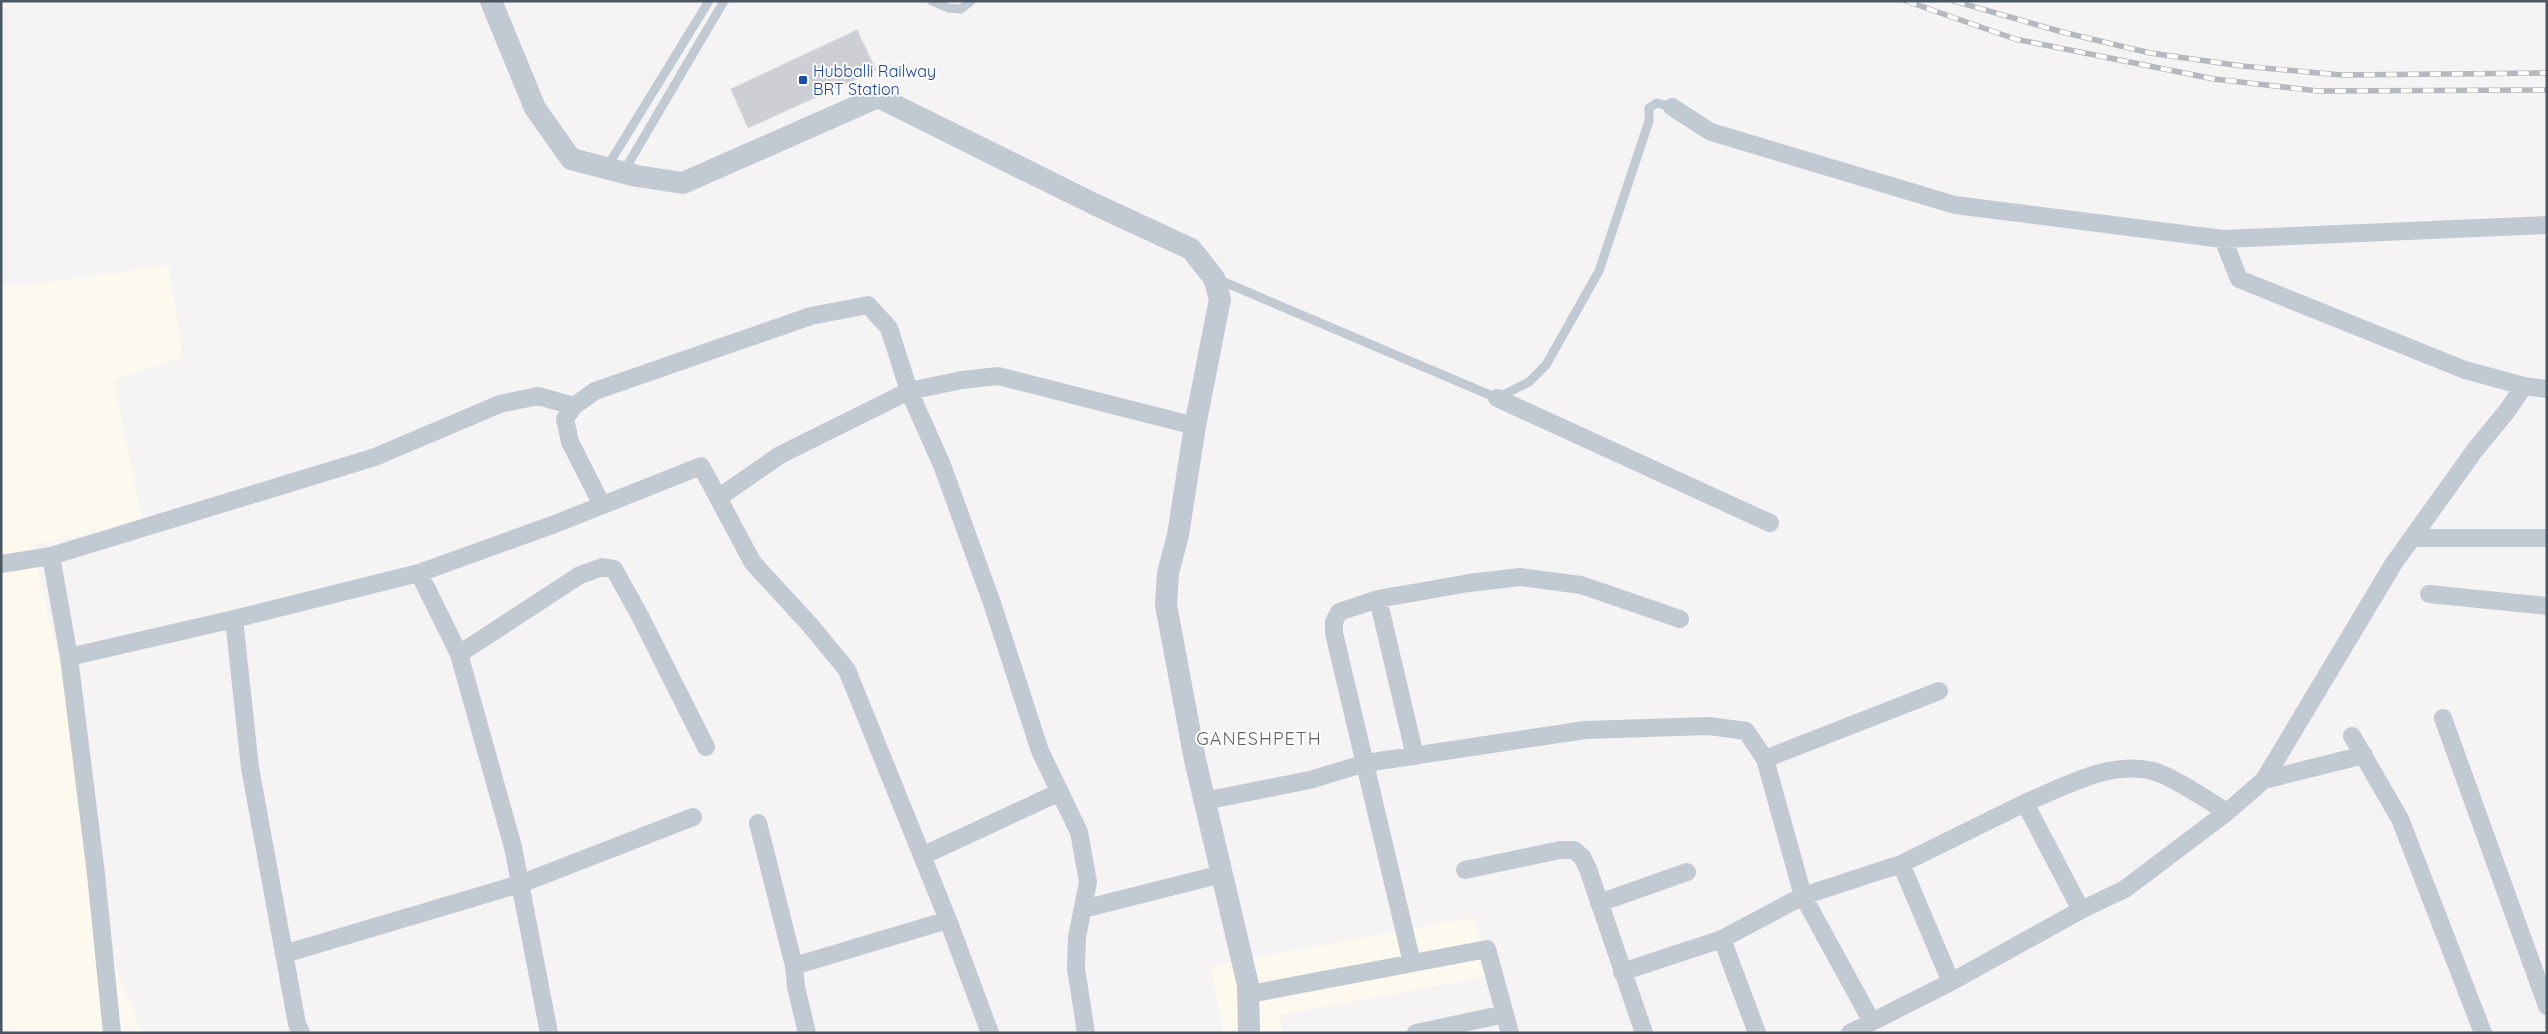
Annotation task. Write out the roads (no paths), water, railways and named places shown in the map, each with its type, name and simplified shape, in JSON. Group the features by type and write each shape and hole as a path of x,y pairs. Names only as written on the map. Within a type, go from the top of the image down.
{"street":[{"path":"491,1 535,108 571,159 637,176 683,183 878,97 1094,204 1191,249 1214,278 1220,299 1195,426 1178,535 1168,573 1166,605 1204,801 1250,994 1249,1033"},
{"path":"1672,107 1711,132 1955,205 2224,240 2547,225"},
{"path":"2224,240 2239,279 2464,370 2524,386 2547,389"},
{"path":"602,505 570,442 566,419 574,406 595,391 802,319 868,305 890,328 908,391 942,465 992,603 1040,751 1079,832 1088,882 1078,936 1076,968 1086,1033"},
{"path":"718,498 780,455 908,391 962,380 998,376 1195,426"},
{"path":"1850,1033 1951,982 2081,910 2124,889 2227,812 2264,780 2394,563 2475,450 2508,411 2524,386"},
{"path":"1,564 51,556 375,457 500,404 538,396 574,406"},
{"path":"1497,398 1770,523"},
{"path":"70,658 419,573 701,466 753,564 810,625 847,670 948,920 990,1033"},
{"path":"2412,538 2547,538"},
{"path":"51,556 59,611 70,658 96,874 112,1033"},
{"path":"459,654 580,575 603,567 614,569 640,616 706,747"},
{"path":"419,573 459,654 513,847 549,1033"},
{"path":"1412,963 1366,762 1337,648 1334,622 1340,612 1378,599 1469,583 1520,577 1581,585 1680,619"},
{"path":"2429,594 2547,606"},
{"path":"1378,599 1415,756"},
{"path":"234,619 250,768 284,954 301,1033"},
{"path":"1764,759 1939,691"},
{"path":"2443,718 2547,1006"},
{"path":"1204,801 1310,780 1366,762 1585,730 1709,726 1746,731 1764,759 1803,896 1872,1022"},
{"path":"2352,736 2400,819 2483,1033"},
{"path":"2264,780 2364,756"},
{"path":"1622,972 1722,939 1803,896 1901,864 2025,803 2091,776 2127,769 2153,771 2227,812"},
{"path":"922,856 1060,792"},
{"path":"2025,803 2081,910"},
{"path":"284,954 520,884 693,817"},
{"path":"758,822 794,966 796,987 807,1033"},
{"path":"1465,870 1560,850 1574,850 1582,856 1644,1033"},
{"path":"1901,864 1951,982"},
{"path":"1600,903 1687,872"},
{"path":"1083,909 1222,874"},
{"path":"794,966 948,920"},
{"path":"1722,939 1757,1033"},
{"path":"1250,994 1487,949 1510,1033"},
{"path":"1416,1033 1505,1014"}],"lane":[{"path":"615,170 709,1"},
{"path":"615,170 724,1"},
{"path":"932,1 948,8 962,9 971,1"},
{"path":"1214,278 1497,398 1529,382 1546,365 1598,272 1649,121 1649,108 1657,103 1672,107"}],"railway":[{"path":"1906,1 2015,39 2214,79 2318,91 2547,90"},
{"path":"1954,1 2062,32 2150,53 2242,66 2342,75 2547,73"}],"place":[{"name":"Hubballi Railway BRT Station","path":"803,80"}],"district":[{"name":"GANESHPETH","path":"1259,738"}]}
